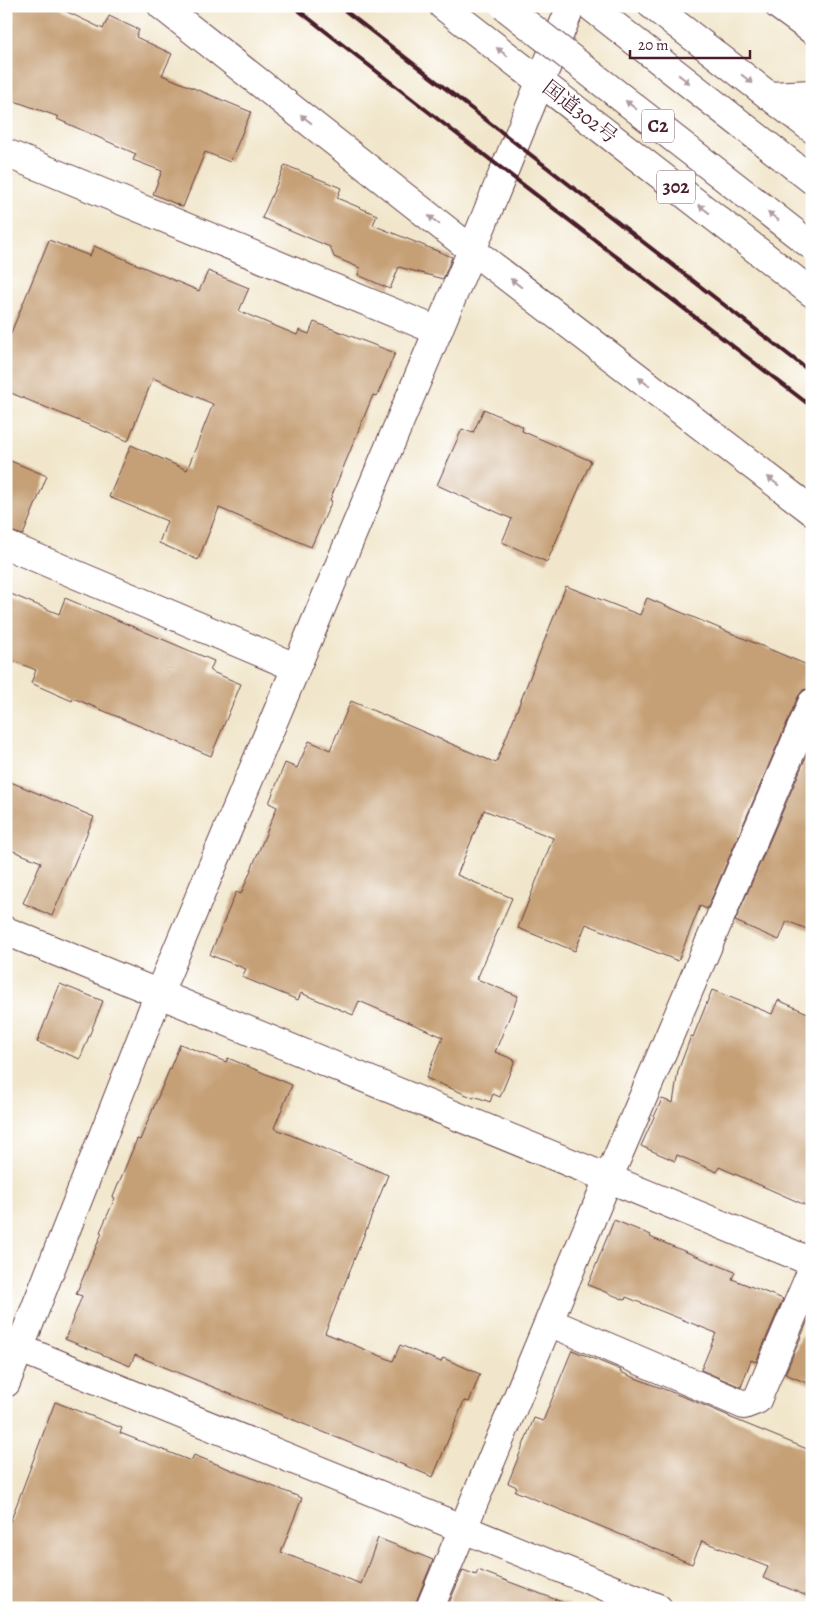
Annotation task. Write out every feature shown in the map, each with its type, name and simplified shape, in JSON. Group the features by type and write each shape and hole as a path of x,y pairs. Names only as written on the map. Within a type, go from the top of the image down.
{"main road":[{"path":"162,6 472,250 812,511"},
{"name":"国道302号","path":"443,6 812,293"},
{"name":"C2","path":"504,6 812,246"},
{"path":"6,1383 13,1346 159,993 472,250 572,6"},
{"name":"C2","path":"590,6 812,180"},
{"path":"654,6 812,129"},
{"path":"780,6 812,30"},
{"path":"769,96 812,94"},
{"path":"6,152 438,331"},
{"path":"6,545 296,666"},
{"path":"430,1608 608,1179 812,703"},
{"path":"6,931 812,1262"},
{"path":"549,1322 744,1405 756,1400 812,1270"},
{"path":"13,1346 658,1608"}],"building":[{"path":"6,6 55,6 103,29 109,16 139,30 136,37 172,54 162,75 251,112 230,162 205,152 183,207 153,194 162,171 133,160 136,154 57,119 59,117 6,98"},
{"path":"285,165 341,188 337,198 377,215 373,225 452,257 443,279 399,267 390,289 358,275 360,268 334,257 330,247 262,218"},
{"path":"49,240 90,256 94,246 199,291 208,271 249,288 239,311 297,335 299,330 309,334 314,322 395,353 377,396 373,395 330,500 332,501 311,547 219,508 198,560 159,543 167,521 109,497 131,445 187,470 213,404 153,378 128,441 6,391 6,345"},
{"path":"484,409 523,427 522,431 591,461 547,562 502,542 512,519 437,485 462,429 473,433"},
{"path":"6,459 47,476 23,535 6,530"},
{"path":"566,586 640,615 647,598 812,667 812,688 803,690 798,697 707,909 700,906 678,961 586,924 575,951 518,928 553,838 484,810 457,875 512,898 477,979 518,996 495,1052 515,1060 500,1097 493,1094 490,1102 474,1096 474,1098 426,1078 443,1037 359,1001 353,1015 301,993 298,1000 242,977 246,969 210,955 236,892 241,894 277,807 269,803 285,763 297,768 309,741 330,750 351,701 496,763"},
{"path":"6,592 59,614 65,598 214,661 210,671 241,684 211,756 73,698 72,701 31,683 36,670 6,658"},
{"path":"812,743 812,931 787,921 779,940 735,921"},
{"path":"6,780 94,817 52,916 23,903 41,862 6,848"},
{"path":"60,984 103,1001 80,1059 37,1042"},
{"path":"712,990 772,1014 778,1000 812,1015 812,1208 719,1167 717,1172 677,1155 675,1161 641,1146 662,1099 673,1103 678,1071 691,1036 693,1037"},
{"path":"180,1044 226,1062 228,1058 292,1085 274,1128 388,1175 325,1333 393,1361 400,1345 441,1362 443,1358 480,1374 469,1402 464,1401 433,1477 135,1355 130,1366 65,1339 82,1296 76,1294 102,1233 100,1232 115,1198 113,1197 137,1139 140,1140"},
{"path":"614,1220 735,1272 732,1279 783,1299 756,1362 751,1360 741,1387 701,1370 716,1333 626,1297 625,1300 588,1285"},
{"path":"812,1311 812,1385 785,1374"},
{"path":"572,1350 621,1370 620,1372 812,1451 812,1598 763,1578 768,1567 702,1541 692,1564 515,1491 517,1487 508,1483 534,1418 543,1421"},
{"path":"55,1402 122,1428 120,1433 191,1461 194,1455 302,1498 281,1552 361,1584 378,1538 433,1560 415,1608 6,1608 6,1533"},
{"path":"463,1570 476,1575 478,1570 570,1605 569,1608 447,1608"}],"railway":[{"path":"293,6 812,407"},
{"path":"339,6 812,373"}]}
